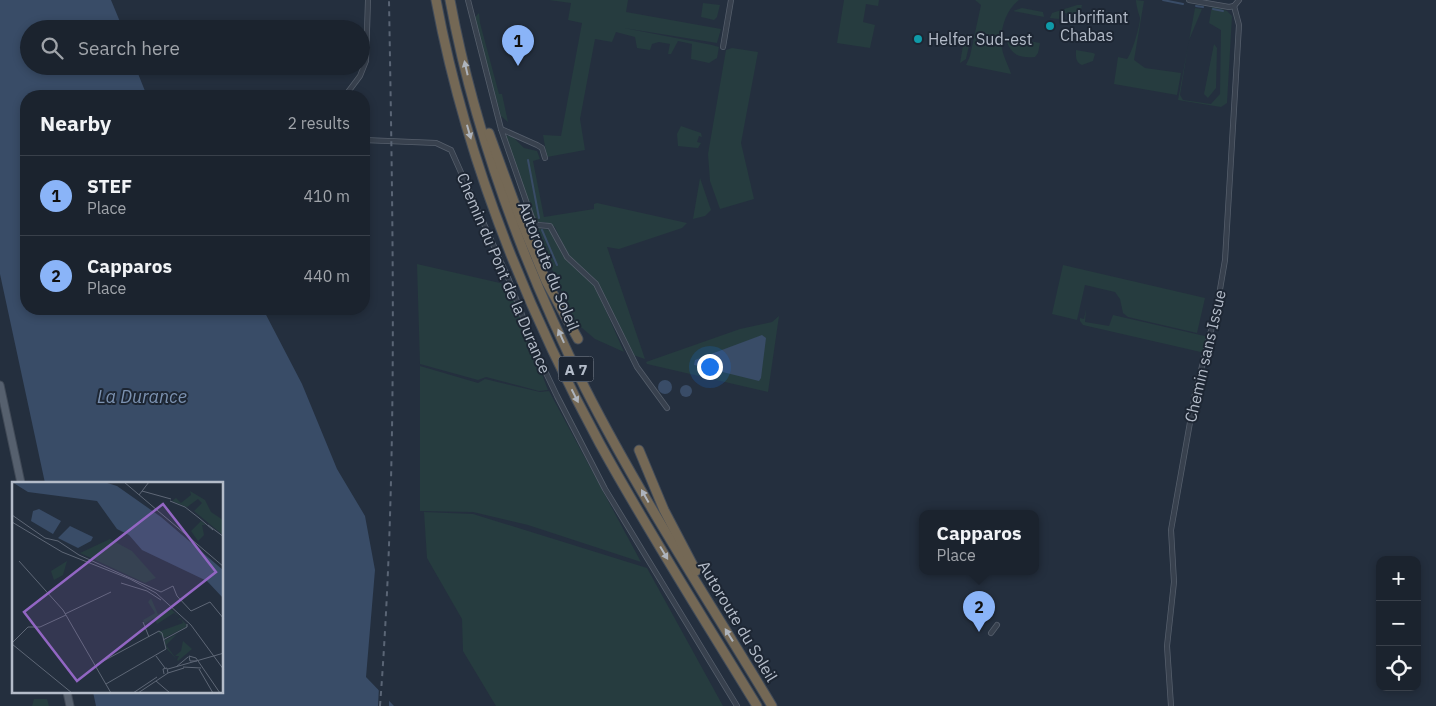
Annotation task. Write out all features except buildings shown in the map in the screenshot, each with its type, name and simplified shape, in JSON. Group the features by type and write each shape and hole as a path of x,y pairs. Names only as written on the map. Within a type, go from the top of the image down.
{"highway":[{"name":"Autoroute du Soleil","path":"436,0 454,80 476,155 497,218 532,306 600,443 640,514 757,706"},
{"name":"Autoroute du Soleil","path":"450,0 472,92 494,167 524,252 568,353 648,502 772,706"},
{"path":"472,92 546,281 578,339"},
{"path":"639,450 664,510 719,619"}],"main road":[{"path":"0,385 21,482"}],"street":[{"path":"367,20 368,0"},
{"path":"468,0 500,129 534,222 550,226 567,257 596,284 637,367 667,408"},
{"path":"723,46 731,0"},
{"path":"1189,0 1229,7 1234,6 1239,0"},
{"name":"Chemin sans Issue","path":"1171,706 1167,646 1174,582 1171,530 1195,394 1217,307 1225,260 1239,25 1234,6"},
{"path":"350,90 360,75"},
{"path":"500,129 542,148 545,158"},
{"name":"Chemin du Pont de la Durance","path":"370,140 436,143 451,150 509,280 536,352 557,396 605,489 737,706"},
{"path":"991,633 997,625"}],"green space":[{"path":"549,0 628,0 626,12 721,29 717,43 624,28 719,47 717,58 709,63 691,59 692,44 678,41 671,54 668,54 670,44 659,42 652,44 650,50 637,48 635,37 616,32 612,42 595,39 580,119 585,150 547,157 543,135 561,136 582,23 568,20 571,3"},
{"path":"844,0 879,0 878,6 866,4 863,22 875,25 870,48 837,43"},
{"path":"975,0 1019,0 1009,11 1003,25 1001,41 1011,74 966,65 970,56 981,5"},
{"path":"1136,0 1144,1 1134,60 1145,68 1181,73 1177,95 1114,84 1118,57 1127,59 1137,33 1140,18"},
{"path":"703,3 720,5 717,17 714,20 701,17"},
{"path":"1082,5 1080,16 1060,12 1059,19 1050,18 1052,13"},
{"path":"1212,6 1227,11 1232,16 1227,103 1221,107 1178,100 1188,44 1180,95 1183,100 1211,104 1220,94 1221,30 1209,23"},
{"path":"1022,8 1043,12 1044,17 1013,11"},
{"path":"1195,8 1202,9 1189,40"},
{"path":"479,13 480,23 499,94 502,94 508,122 501,116 474,18"},
{"path":"965,34 970,41 966,59 960,63"},
{"path":"1011,38 1040,43 1038,53 1035,57 1025,57 1014,53 1007,42"},
{"path":"1214,44 1217,48 1216,88 1208,98 1204,94"},
{"path":"732,48 758,52 741,143 754,199 720,209 710,181 708,154 726,50"},
{"path":"1076,50 1095,54 1093,61 1080,64 1076,59"},
{"path":"681,126 701,133 702,137 699,136 697,142 701,143 698,148 678,146 677,134"},
{"path":"505,135 513,137 524,148 537,151 540,159 533,161 544,217 594,209 594,204 597,203 687,223 682,228 619,249 607,247 645,359 633,355 597,281 568,255 555,227 545,222 537,222 534,219"},
{"path":"700,178 711,210 705,216 693,219"},
{"path":"532,223 537,228 551,230 563,256 595,286 624,352 595,339 575,322"},
{"path":"417,264 500,283 509,289 548,390 539,391 486,377 478,380 420,364"},
{"path":"1063,265 1205,298 1197,333 1128,317 1123,313 1120,299 1115,292 1085,285 1077,320 1052,314"},
{"path":"1086,309 1085,322 1109,326 1113,315 1209,337 1205,353 1083,325 1080,318 1084,319"},
{"path":"779,316 768,392 647,364 646,362 740,329 772,322"},
{"path":"420,366 478,383 485,379 540,392 549,391 641,562 528,525 473,512 420,511"},
{"path":"424,512 473,514 647,568 723,706 496,706 463,651 462,619 427,558"},
{"path":"34,699 47,699 49,706 32,706"}],"water":[{"name":"La Durance","path":"0,0 111,0 119,20 20,20 20,75 139,75 145,90 20,90 20,315 266,315 302,384 337,469 365,516 375,570 366,677 394,706 96,706 93,694 224,694 224,482 45,482 0,274"},
{"path":"762,335 766,338 759,381 694,365 695,360"},
{"path":"665,380 670,382 672,387 670,392 665,394 660,392 658,387 660,382"},
{"path":"688,385 691,386 691,396 684,397 681,396 680,389 681,386"}],"pier":[{"path":"379,687 389,698 389,706 378,706"}],"waterway":[{"path":"1163,0 1183,4"},
{"path":"1196,6 1203,7"},
{"path":"1213,9 1223,11"},
{"path":"528,160 539,218"},
{"path":"542,230 557,265"}],"railway":[{"path":"380,706 390,530 392,441 393,265 389,0"}],"place":[{"name":"Lubrifiant Chabas","path":"1050,26"},
{"name":"Helfer Sud-est","path":"918,39"},
{"name":"STEF","path":"518,66"},
{"name":"Capparos","path":"979,632"}]}
